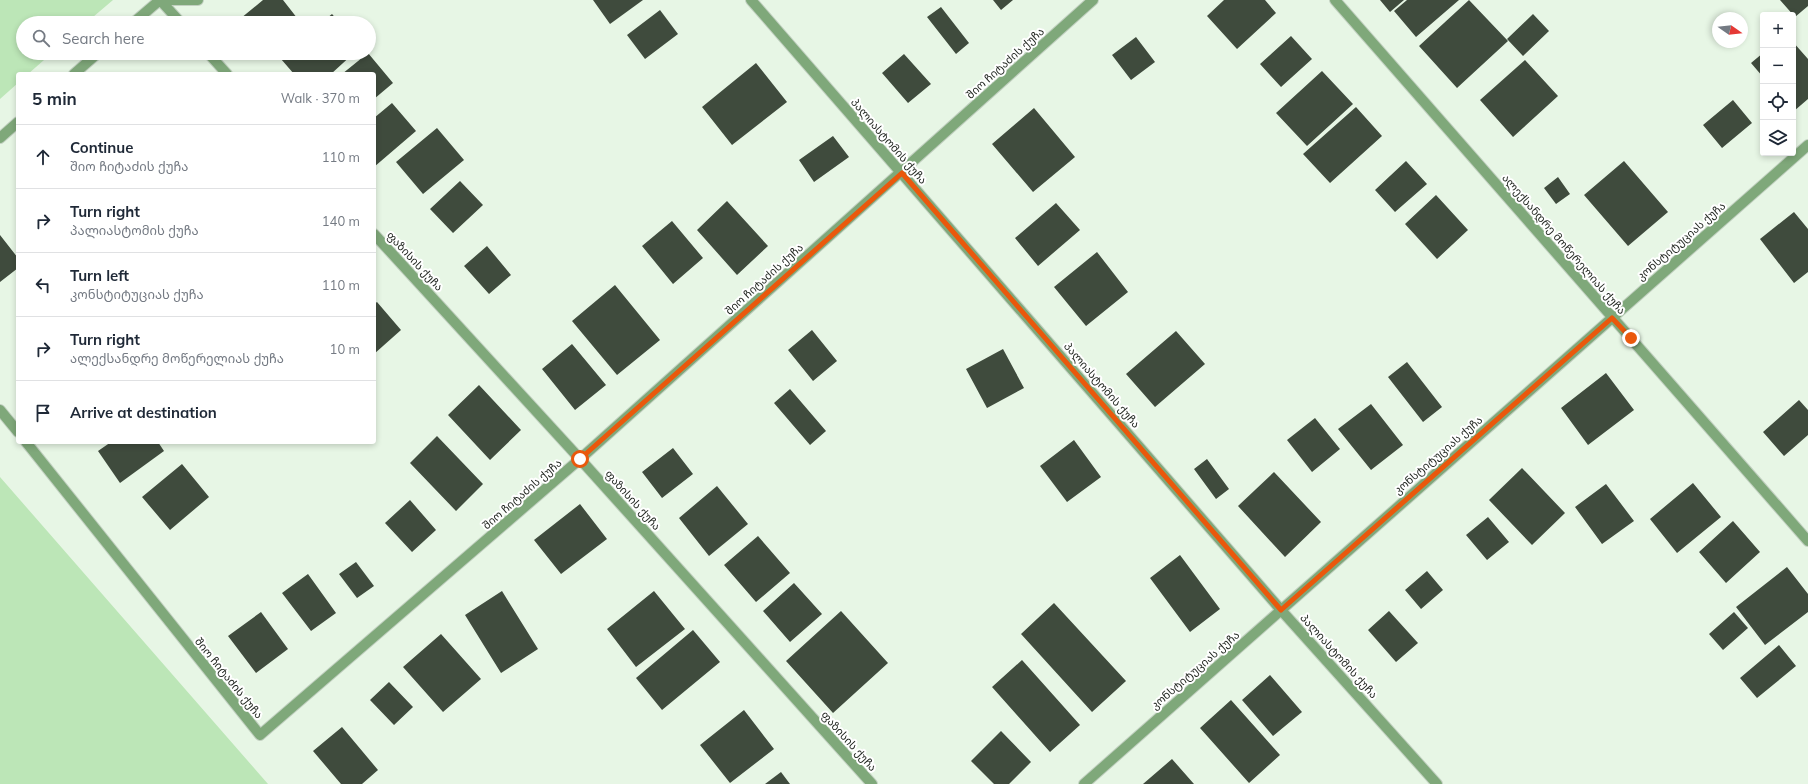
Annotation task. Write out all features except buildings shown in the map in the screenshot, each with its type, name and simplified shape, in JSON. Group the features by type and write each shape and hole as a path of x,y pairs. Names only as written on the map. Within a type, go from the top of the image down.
{"street":[{"path":"160,0 175,16"},
{"path":"141,16 160,0 198,0"},
{"name":"პალიასტომის ქუჩა","path":"751,0 1281,610 1437,784"},
{"name":"შიო ჩიტაძის ქუჩა","path":"28,444 260,735 580,459 902,173 1093,0"},
{"name":"ალექსანდრე მოწერელიას ქუჩა","path":"1334,0 1808,541"},
{"path":"76,72 90,60"},
{"path":"214,60 225,72"},
{"path":"0,138 16,124"},
{"name":"კონსტიტუციას ქუჩა","path":"1084,784 1808,145"},
{"name":"ფაზისის ქუჩა","path":"376,236 580,459 872,784"},
{"path":"0,410 16,430"}],"green space":[{"path":"0,0 113,0 94,16 16,16 16,60 44,60 30,72 16,72 16,85 0,99"},
{"path":"0,477 268,784 0,784"}],"route":[{"path":"580,459 902,173 1281,610 1612,318 1631,338"}]}
